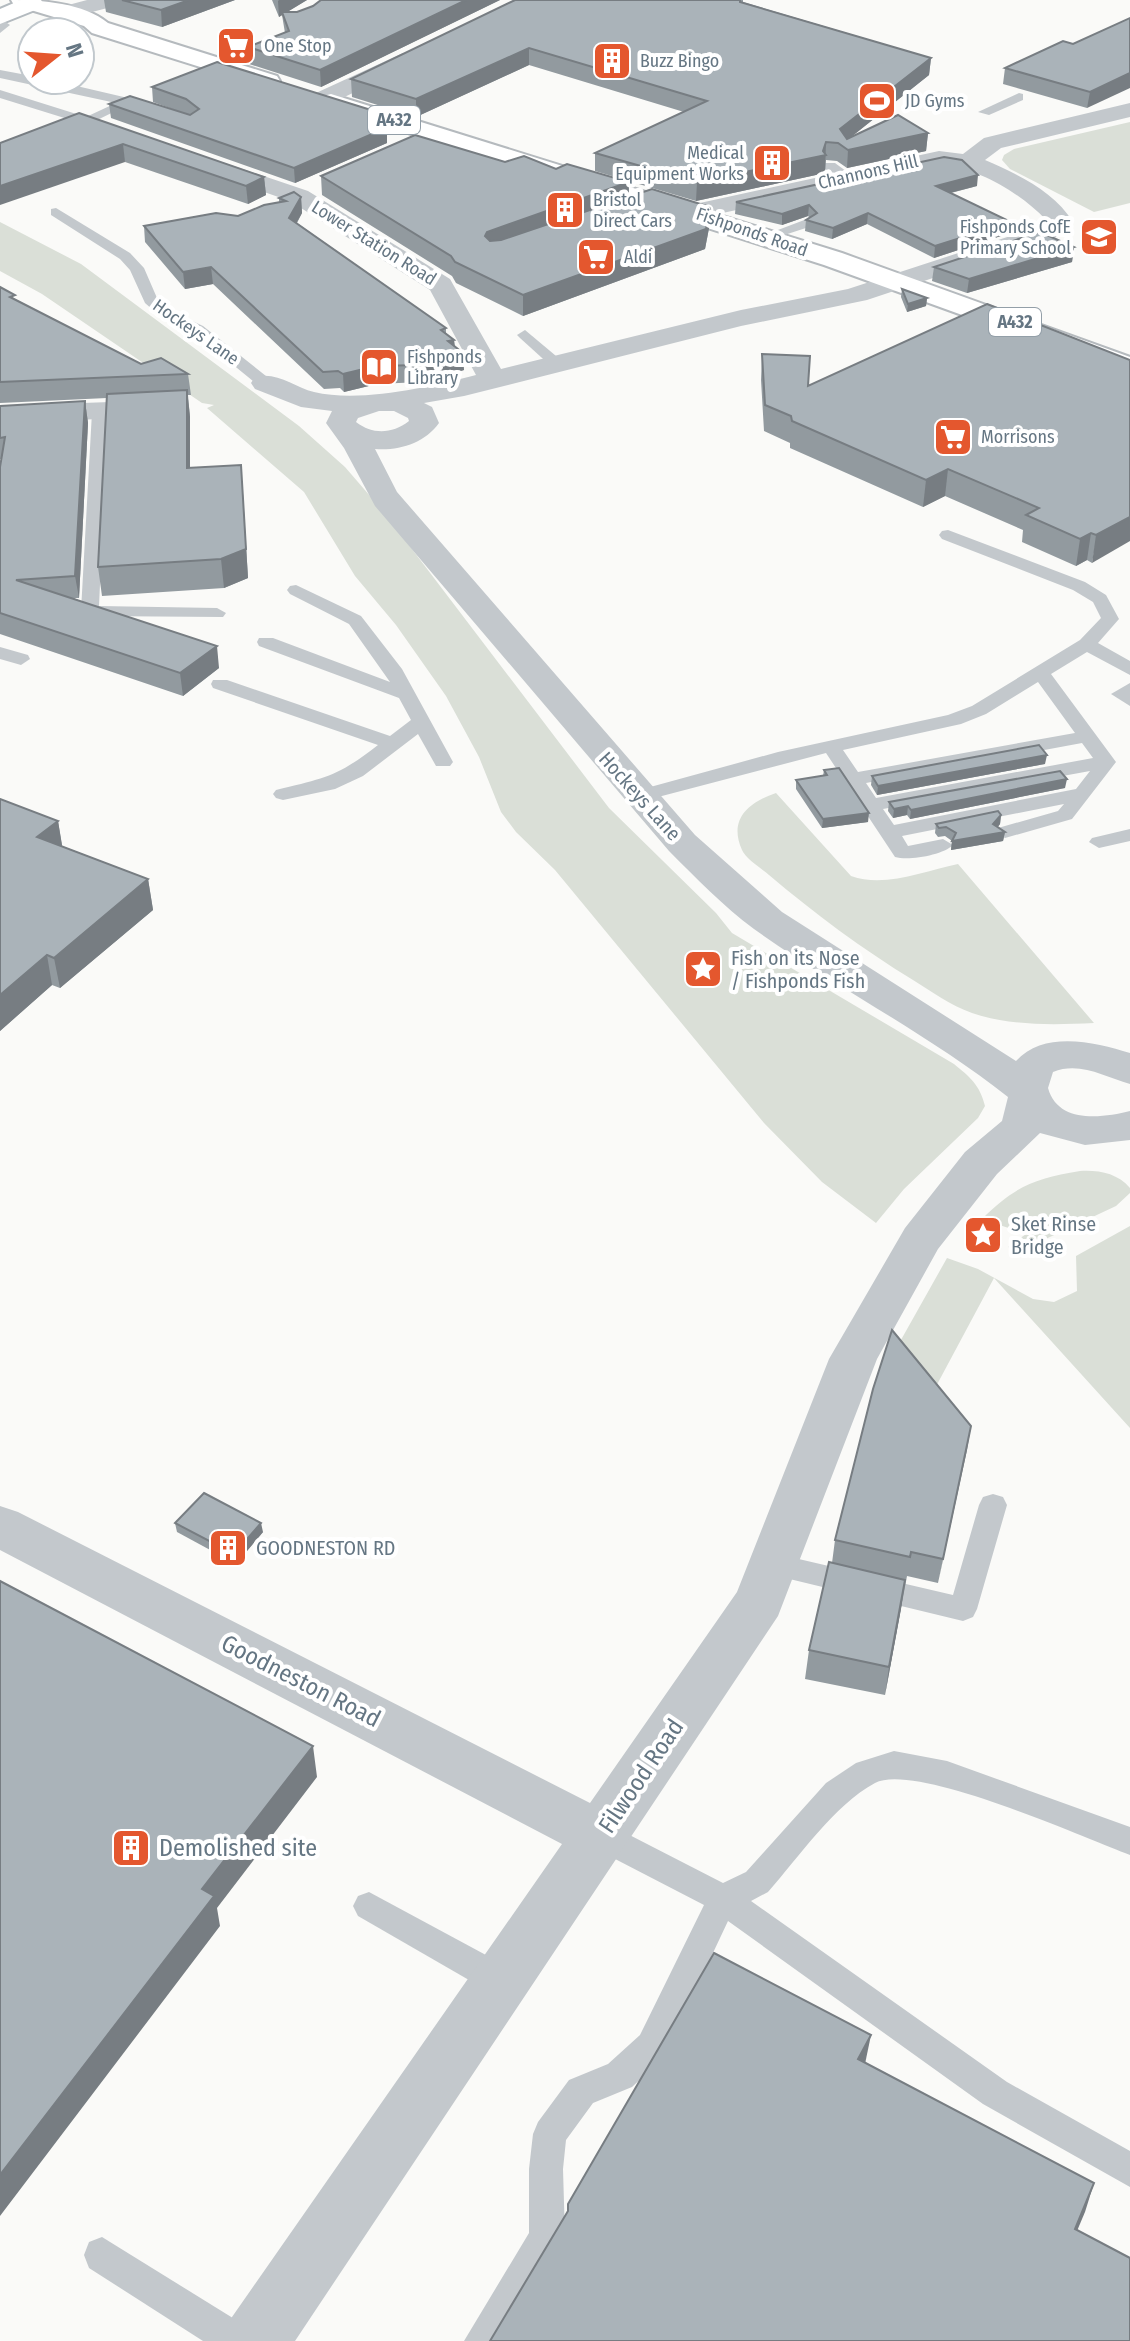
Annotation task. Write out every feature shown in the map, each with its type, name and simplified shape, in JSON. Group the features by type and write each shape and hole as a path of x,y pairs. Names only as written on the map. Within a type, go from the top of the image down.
{"main road":[{"name":"Fishponds Road","path":"10,8 75,16"},
{"name":"Fishponds Road","path":"10,8 37,16"},
{"name":"Fishponds Road","path":"96,27 434,134 695,211 1130,367"}],"street":[{"path":"65,13 111,0"},
{"path":"309,94 426,49"},
{"path":"967,162 993,143 1130,110"},
{"path":"87,121 116,132"},
{"path":"408,146 434,134"},
{"name":"Channons Hill","path":"695,211 839,171 931,158 967,162"},
{"name":"Lower Station Road","path":"194,159 299,196 441,285 492,379"},
{"name":"Hockeys Lane","path":"372,402 426,395 741,318 780,313 900,282 1047,232 1058,225 1056,213 1046,204 967,162"},
{"path":"257,213 327,183"},
{"name":"Hockeys Lane","path":"741,318 824,278 823,266 810,252"},
{"name":"Hockeys Lane","path":"418,536 400,494 396,474 402,448 450,398 492,379"},
{"path":"265,383 295,406 344,428"},
{"name":"Hockeys Lane","path":"265,383 311,401 410,405 422,413 422,426"},
{"path":"0,384 47,413"},
{"path":"344,428 341,420 345,413 372,402"},
{"path":"0,415 189,408"},
{"name":"Hockeys Lane","path":"344,428 359,437 381,440 403,437 422,426"},
{"name":"Hockeys Lane","path":"344,428 363,452 379,491 639,796 682,843 754,910 968,1045 1047,1075 1037,1110 1050,1120 1102,1130 1130,1152"},
{"path":"1047,1075 1130,1045"},
{"path":"1047,1075 1111,1060 1130,1070"},
{"name":"Filwood Road","path":"256,2341 759,1601 853,1359 921,1239 967,1179 1022,1127 1047,1075"},
{"name":"Filwood Road","path":"967,1179 1020,1152 1102,1130"},
{"name":"Goodneston Road","path":"0,1526 601,1836"}],"lane":[{"path":"0,29 10,8"},
{"path":"0,94 87,121 134,104 96,95"},
{"path":"984,112 1019,97"},
{"path":"626,210 655,200"},
{"name":"Hockeys Lane","path":"56,212 125,256 137,268 150,300 166,314 198,329 265,383"},
{"path":"769,236 807,223"},
{"path":"525,335 557,364"},
{"path":"100,412 90,611 217,613"},
{"path":"639,796 831,746 954,720 979,710 1087,644 1110,619 1100,599 1079,586 948,535"},
{"path":"296,590 355,620 393,669 443,762"},
{"path":"266,642 406,694"},
{"path":"1087,644 1130,669"},
{"path":"0,653 21,659"},
{"path":"1039,671 1106,762"},
{"path":"220,684 393,744"},
{"path":"1130,689 1120,694 1130,700"},
{"path":"283,794 328,785 356,772 421,722"},
{"path":"853,779 1086,737"},
{"path":"831,746 902,853 943,845"},
{"path":"1005,832 1065,815 1106,762"},
{"path":"871,805 1106,762"},
{"path":"889,832 1083,794"},
{"path":"1099,842 1130,835"},
{"path":"773,1564 963,1609 993,1505"},
{"path":"482,2341 547,2237 546,2169 550,2134 581,2091 620,2076 652,2046 723,1899 757,1882 837,1792 867,1772 894,1764 947,1774 1130,1841"},
{"path":"601,1836 723,1899 995,2093 1130,2170"},
{"path":"369,1906 500,1980"},
{"path":"102,2255 236,2341"}],"shaded area":[{"path":"1130,122 1130,203 1094,212 1010,169 1002,160 1014,149"},
{"path":"0,222 81,264 299,426 345,467 383,511 609,808 716,913 732,933 954,1064 974,1082 985,1106 978,1118 904,1189 876,1223 822,1182 764,1123 555,870 516,832 501,812 479,757 446,696 396,625 355,576 304,492 207,408 214,405 202,403 42,294 0,271"},
{"path":"776,793 851,876 891,879 958,864 1094,1023 1016,1022 972,1013 934,994 839,930 742,850 738,839 739,821 757,801"},
{"path":"1080,1171 1113,1176 1130,1188 1130,1193 1116,1206 1020,1251 1008,1247 1026,1234 982,1219 1004,1199 1026,1186"},
{"path":"1130,1226 1130,1428 994,1278 933,1392 897,1347 947,1258 978,1269 1033,1299 1054,1302 1077,1291 1076,1256"}],"building":[{"path":"122,0 189,0 161,10"},
{"path":"321,0 466,0 320,70 248,47 289,31 282,12 297,12"},
{"path":"515,0 740,0 931,58 840,129 847,139 898,115 928,133 848,150 838,143 826,142 823,151 826,155 697,182 595,153 707,101 529,48 416,99 351,79"},
{"path":"1130,18 1130,73 1090,92 1005,68 1063,41 1073,44"},
{"path":"217,62 387,115 370,123 386,128 294,168 109,104 130,96 190,115 199,109 186,99 152,87"},
{"path":"79,113 264,177 246,186 123,144 0,186 0,143"},
{"path":"415,135 505,162 524,156 556,169 567,164 629,182 487,232 485,236 490,241 501,240 652,189 710,207 706,229 523,295 455,262 451,256 321,176"},
{"path":"944,157 962,160 978,175 936,186 1011,222 935,246 868,213 833,228 806,220 817,213 809,205 782,214 736,202"},
{"path":"294,192 301,197 289,218 446,328 441,330 454,340 448,341 463,353 420,365 376,366 343,374 338,371 323,372 211,267 183,272 144,226 216,213 238,216 264,205 286,201 279,198"},
{"path":"1040,232 1074,247 969,279 934,267"},
{"path":"0,287 15,295 10,297 141,364 161,358 188,374 0,382"},
{"path":"902,289 927,298 908,304"},
{"name":"Morrisons","path":"987,304 1130,360 1130,517 1096,535 1091,533 1080,539 1026,515 1039,508 948,469 926,480 792,421 791,416 765,405 762,354 810,356 808,386"},
{"path":"187,390 187,468 241,465 246,549 221,559 98,567 107,394"},
{"path":"85,401 75,576 16,580 217,646 180,673 0,613 0,467 5,437 0,438 0,406"},
{"path":"1039,745 1047,755 878,786 872,776"},
{"path":"839,768 869,813 823,819 796,780 827,775 824,770"},
{"path":"1060,771 1067,779 911,810 908,806 894,809 889,802"},
{"path":"0,799 58,821 37,837 148,879 54,958 47,955 0,995"},
{"path":"998,811 1001,815 993,824 1005,832 952,841 956,833 946,827 939,828 936,824"},
{"path":"892,1330 971,1426 943,1559 911,1552 910,1557 835,1540 873,1389"},
{"name":"GOODNESTON RD","path":"204,1493 261,1523 234,1554 175,1523"},
{"path":"829,1562 905,1580 889,1667 809,1650"},
{"name":"Demolished site","path":"0,1581 313,1746 202,1889 214,1896 0,2175"},
{"path":"714,1953 871,2035 858,2059 1094,2183 1075,2229 1130,2258 1130,2341 490,2341 568,2211 568,2204"}],"place":[{"name":"One Stop","path":"236,46"},
{"name":"Buzz Bingo","path":"612,61"},
{"name":"JD Gyms","path":"877,101"},
{"name":"Medical Equipment Works","path":"772,163"},
{"name":"Bristol Direct Cars","path":"565,210"},
{"name":"Fishponds CofE Primary School","path":"1099,237"},
{"name":"Aldi","path":"596,257"},
{"name":"Fishponds Library","path":"379,367"},
{"name":"Morrisons","path":"953,437"},
{"name":"Fish on its Nose / Fishponds Fish","path":"703,969"},
{"name":"Sket Rinse Bridge","path":"983,1235"},
{"name":"GOODNESTON RD","path":"228,1548"},
{"name":"Demolished site","path":"131,1848"}]}
